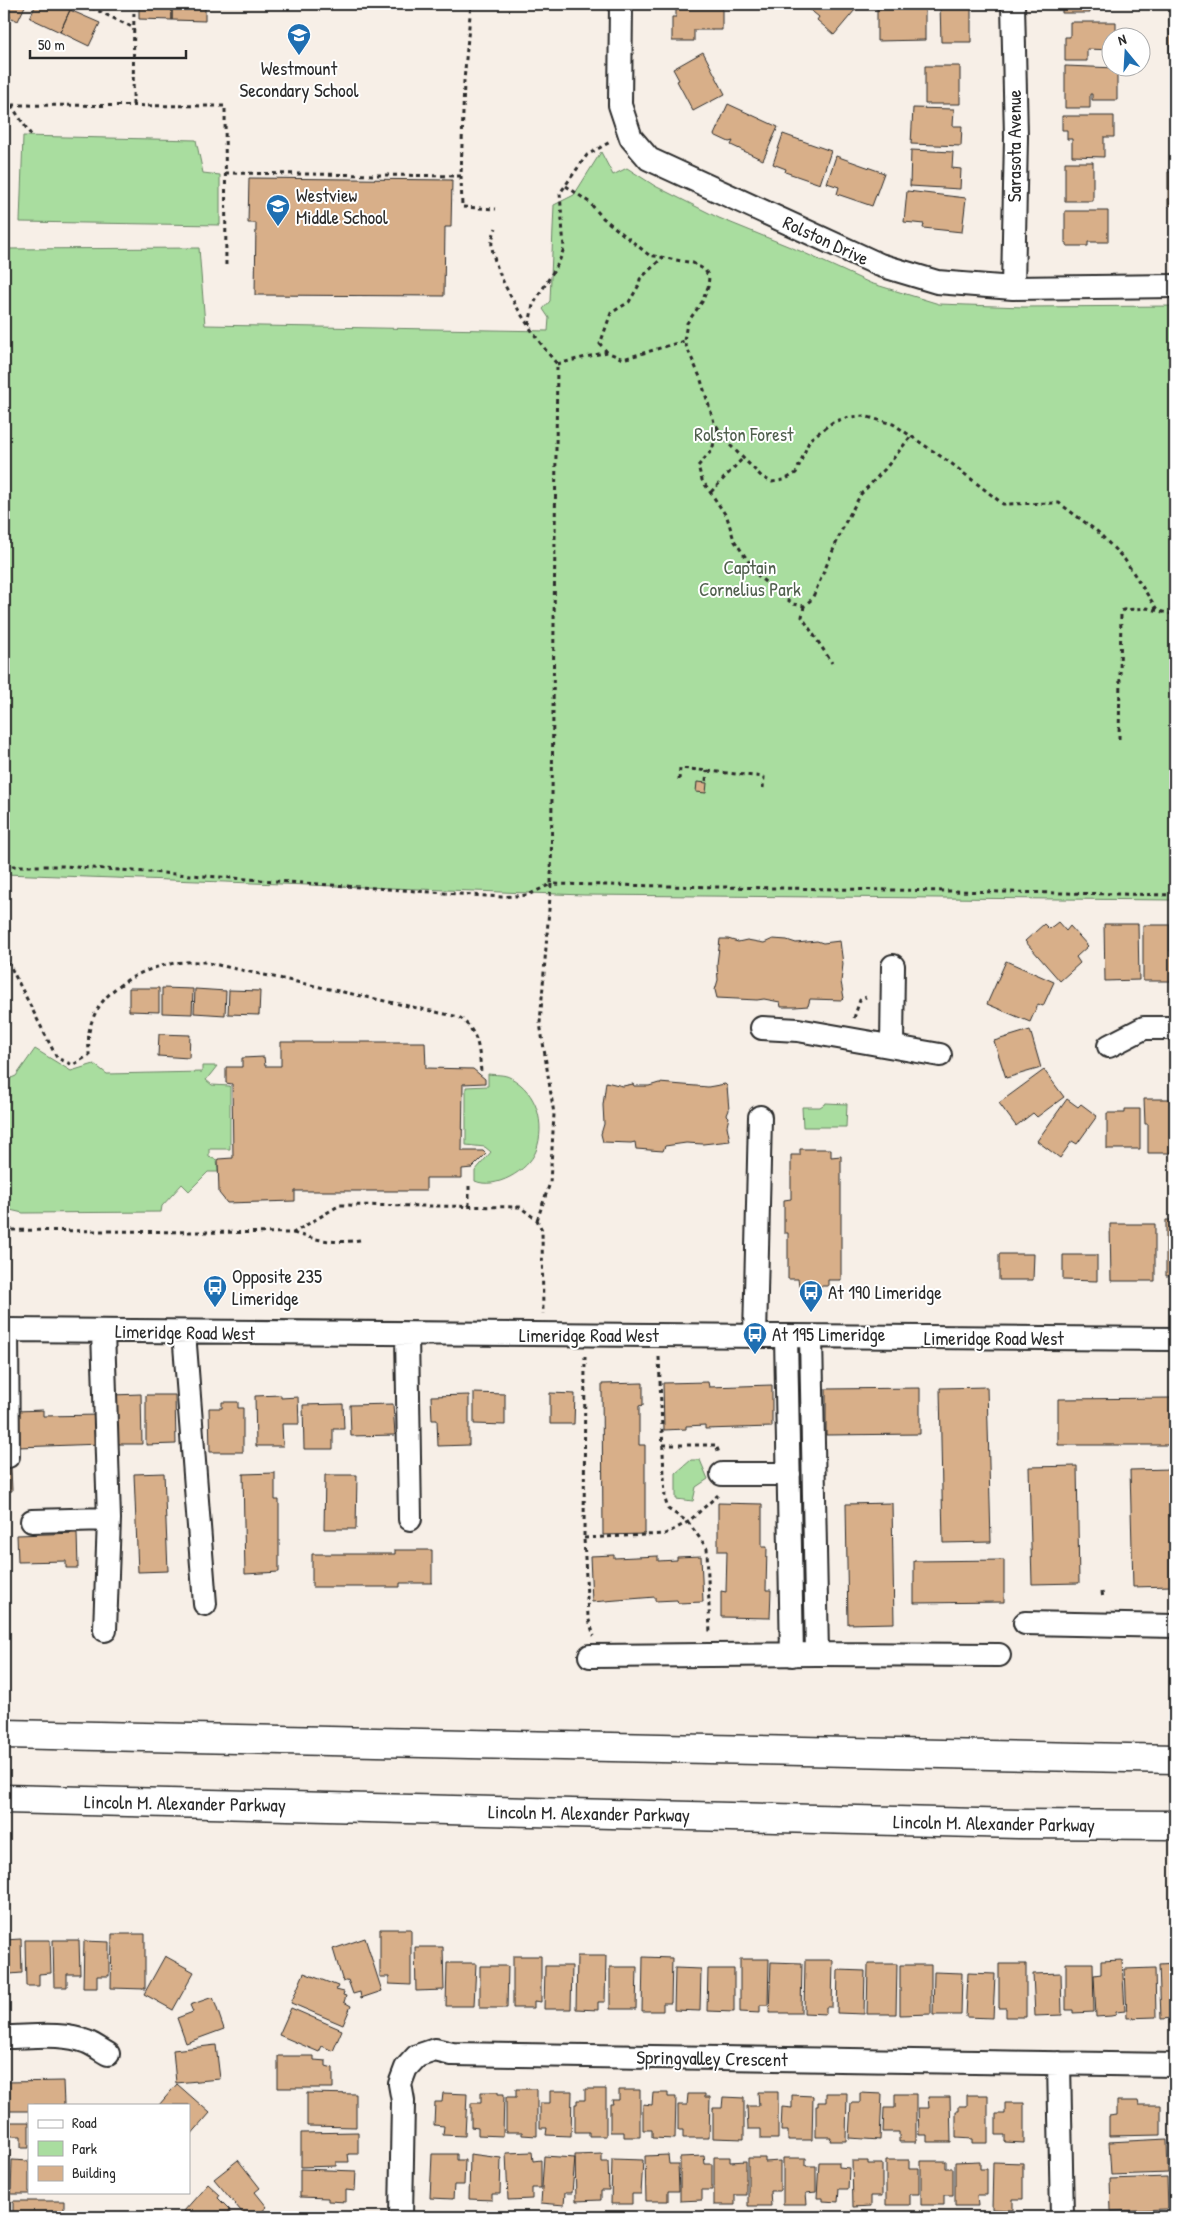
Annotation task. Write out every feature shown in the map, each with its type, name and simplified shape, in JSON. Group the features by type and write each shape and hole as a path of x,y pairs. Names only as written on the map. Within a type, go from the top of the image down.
{"highway":[{"path":"4,1734 1175,1759"},
{"name":"Lincoln M. Alexander Parkway","path":"4,1799 1018,1824 1175,1825"}],"street":[{"name":"Rolston Drive","path":"622,4 620,106 631,138 649,159 880,265 937,282 1013,288 1175,286"},
{"name":"Sarasota Avenue","path":"1013,4 1016,137 1013,288"},
{"path":"892,1046 893,966"},
{"path":"762,1028 798,1030 940,1055"},
{"path":"1109,1046 1144,1028 1175,1028"},
{"path":"754,1337 760,1117"},
{"path":"4,1456 8,1456 5,1330"},
{"name":"Limeridge Road West","path":"5,1330 1175,1340"},
{"path":"103,1331 109,1519 105,1630"},
{"path":"184,1332 205,1604"},
{"path":"407,1334 410,1519"},
{"path":"786,1337 792,1655"},
{"path":"811,1337 818,1654"},
{"path":"722,1474 789,1474"},
{"path":"32,1521 109,1519"},
{"path":"1025,1623 1175,1626"},
{"path":"590,1656 999,1655"},
{"path":"4,2037 47,2036 71,2038 88,2042 108,2054"},
{"name":"Springvalley Crescent","path":"401,2217 402,2101 400,2084 406,2068 417,2056 435,2050 452,2054 1175,2065"},
{"path":"1058,2063 1062,2217"}],"path":[{"path":"84,4 134,28"},
{"path":"133,105 134,4"},
{"path":"471,4 464,81 462,207 496,209"},
{"path":"4,105 225,106 226,269"},
{"path":"10,105 33,138"},
{"path":"529,325 533,305 559,262 564,248 560,193 587,155 629,131"},
{"path":"225,173 461,176"},
{"path":"566,186 589,202 603,218 649,255 692,263 705,270 708,277 708,287 702,302 687,323 684,341 700,376 714,422 742,458 762,477 772,482 784,480 796,473 810,439 833,422 848,417 864,416 893,424 952,464 1003,504 1059,503 1098,532 1125,560 1158,611"},
{"path":"496,228 492,246 499,270 519,311 557,364 551,884 540,1023 554,1114 550,1183 537,1220"},
{"path":"662,258 640,279 639,285 629,302 611,313 600,344 607,352 623,359 684,341"},
{"path":"557,364 607,352"},
{"path":"718,428 712,450 698,466 702,480 727,518 734,540 759,577 793,604 804,606"},
{"path":"832,663 802,617 804,606 812,598 844,525 861,494 885,470 911,436"},
{"path":"711,492 742,458"},
{"path":"1119,740 1120,612 1123,610 1147,608 1175,615"},
{"path":"679,780 680,768 764,777 763,788"},
{"path":"706,780 707,771"},
{"path":"4,868 10,866 64,866 501,896 528,895 551,884 1175,895"},
{"path":"4,954 57,1058 73,1066 89,1055 89,1032 96,1011 110,992 138,973 171,963 204,962 459,1017 475,1033 481,1072"},
{"path":"469,1186 469,1206"},
{"path":"292,1233 340,1205 520,1207 537,1220 543,1240 543,1335"},
{"path":"4,1230 292,1233 324,1242 342,1243 360,1240"},
{"path":"585,1335 584,1538 588,1617 594,1630 596,1648 590,1656"},
{"path":"659,1336 665,1499 668,1509 688,1522 707,1548 711,1656"},
{"path":"584,1538 665,1534 688,1522 722,1491 722,1474 716,1445 662,1445"},
{"path":"1102,1592 1103,1600"}],"green space":[{"path":"23,136 196,140 203,173 220,175 220,225 20,222"},
{"name":"Captain Cornelius Park","path":"601,152 613,175 627,168 655,186 719,218 800,251 870,283 939,304 1023,307 1175,306 1175,900 584,895 4,874 4,249 199,248 205,325 548,331 549,318 543,309 550,301 554,205 574,195"},
{"path":"35,1049 71,1071 94,1064 107,1074 202,1072 202,1066 217,1066 206,1080 212,1085 230,1086 230,1149 209,1149 209,1157 217,1160 218,1172 208,1172 189,1191 182,1184 162,1206 161,1212 23,1213 10,1210 4,1204 4,1081 16,1076"},
{"path":"488,1074 503,1075 520,1084 533,1100 537,1110 540,1130 536,1151 526,1165 518,1172 501,1181 483,1183 475,1181 475,1171 491,1152 485,1147 466,1145 466,1087 488,1086"},
{"path":"826,1103 847,1104 846,1127 803,1127 802,1107 820,1107"},
{"path":"691,1460 700,1460 708,1479 696,1487 693,1501 676,1499 676,1473"}],"building":[{"path":"4,4 26,4 18,21 4,14"},
{"path":"36,4 58,4 70,10 60,32 30,18"},
{"path":"139,4 172,4 172,20 139,19"},
{"path":"172,4 205,4 205,21 172,20"},
{"path":"676,4 722,4 722,30 694,30 694,41 672,41 672,17 676,17"},
{"path":"803,4 860,4 834,35 817,20 819,17"},
{"path":"893,4 925,4 925,40 877,41 877,9 893,8"},
{"path":"940,4 971,4 971,42 941,42"},
{"path":"1062,4 1090,4 1090,13 1062,13"},
{"path":"70,10 100,23 89,46 60,32"},
{"path":"1169,19 1175,19 1175,62 1170,62"},
{"path":"1070,22 1116,22 1116,28 1102,28 1102,50 1087,49 1087,61 1065,61 1065,37 1070,37"},
{"path":"703,52 725,94 693,111 677,81 679,80 673,69"},
{"path":"925,66 960,66 960,104 925,104"},
{"path":"1065,66 1102,67 1102,78 1117,78 1117,100 1092,100 1092,94 1090,94 1090,108 1065,108"},
{"path":"1172,78 1175,78 1175,109 1172,109"},
{"path":"728,104 778,127 763,160 731,145 733,141 729,142 714,135"},
{"path":"913,108 954,109 953,126 962,126 961,146 911,144"},
{"path":"1062,116 1114,116 1114,137 1104,137 1104,157 1072,156 1072,139 1067,139 1067,130 1062,130"},
{"path":"783,134 831,151 820,184 785,172 786,169 773,164"},
{"path":"911,150 953,152 952,168 961,169 960,189 910,186"},
{"path":"836,156 884,173 872,206 837,194 839,187 827,183"},
{"path":"1065,162 1093,162 1093,201 1065,201"},
{"path":"1171,163 1175,163 1175,204 1168,206 1168,172 1172,172"},
{"path":"249,178 452,180 451,227 445,227 444,296 255,295 256,223 248,223"},
{"path":"907,191 966,198 962,232 923,228 924,224 904,222"},
{"path":"1173,209 1175,209 1175,250 1173,250"},
{"path":"1065,211 1108,211 1108,242 1088,242 1088,246 1067,246 1067,243 1065,243"},
{"path":"697,782 707,783 706,793 696,792"},
{"path":"1058,922 1066,931 1070,926 1088,946 1076,957 1080,963 1060,981 1025,941 1044,924 1049,929"},
{"path":"1104,924 1138,924 1139,980 1105,981"},
{"path":"1143,925 1170,925 1170,951 1175,951 1175,981 1143,981"},
{"path":"720,939 764,943 773,939 796,943 840,941 843,964 841,982 844,998 842,1000 810,999 808,1006 781,1007 780,1002 764,999 717,998 715,990 718,980 717,964"},
{"path":"1006,961 1054,982 1043,1006 1038,1004 1030,1022 987,1004"},
{"path":"129,988 159,988 159,1012 129,1011"},
{"path":"162,988 193,989 192,1014 162,1013"},
{"path":"195,989 226,991 225,1015 194,1013"},
{"path":"229,990 260,991 259,1015 228,1014"},
{"path":"1030,1030 1041,1068 1006,1078 994,1041"},
{"path":"159,1034 190,1035 189,1058 158,1056"},
{"path":"281,1042 425,1042 426,1068 473,1069 485,1079 485,1083 463,1084 462,1151 483,1151 486,1154 472,1168 462,1169 462,1178 426,1178 426,1191 295,1191 295,1201 227,1203 219,1193 218,1159 233,1158 232,1084 226,1083 226,1067 242,1067 242,1058 264,1057 265,1066 281,1066"},
{"path":"1044,1070 1064,1097 1037,1117 1033,1113 1016,1126 999,1103"},
{"path":"606,1082 623,1086 633,1084 634,1086 649,1086 659,1083 708,1087 725,1084 727,1086 729,1110 727,1115 729,1117 727,1126 730,1141 665,1146 663,1151 636,1149 635,1142 603,1142 601,1134 604,1124 603,1105"},
{"path":"1067,1099 1078,1107 1081,1104 1097,1116 1077,1144 1072,1141 1060,1158 1037,1141"},
{"path":"1144,1099 1175,1099 1175,1153 1148,1153 1148,1124 1145,1124"},
{"path":"1125,1109 1140,1109 1140,1149 1107,1149 1107,1113 1125,1113"},
{"path":"800,1149 831,1149 831,1157 841,1156 841,1280 828,1280 828,1286 799,1286 798,1279 788,1279 788,1233 784,1233 784,1200 791,1199 791,1155 800,1155"},
{"path":"1166,1220 1175,1220 1175,1276 1166,1276"},
{"path":"1110,1224 1155,1224 1155,1281 1111,1281"},
{"path":"999,1254 1034,1254 1033,1280 999,1280"},
{"path":"1063,1255 1097,1255 1097,1281 1063,1280"},
{"path":"708,1382 709,1387 772,1385 772,1427 705,1429 705,1425 686,1426 686,1429 664,1430 663,1383"},
{"path":"643,1383 643,1405 639,1406 639,1445 645,1445 645,1534 603,1535 602,1384"},
{"path":"987,1387 991,1542 943,1543 940,1388"},
{"path":"920,1388 920,1434 826,1435 826,1389"},
{"path":"474,1393 505,1394 505,1425 474,1424"},
{"path":"550,1393 575,1394 574,1424 550,1424"},
{"path":"141,1394 142,1444 113,1444 112,1395"},
{"path":"146,1395 175,1395 176,1444 146,1445"},
{"path":"281,1395 281,1398 298,1397 299,1424 282,1424 283,1446 256,1446 255,1396"},
{"path":"469,1395 469,1445 438,1446 437,1420 432,1420 431,1396"},
{"path":"1173,1398 1173,1445 1058,1445 1058,1399"},
{"path":"222,1402 238,1402 238,1408 243,1408 243,1452 210,1452 209,1408 222,1408"},
{"path":"343,1404 344,1429 333,1429 333,1449 304,1449 303,1405"},
{"path":"393,1404 395,1435 351,1436 350,1405"},
{"path":"43,1410 43,1416 100,1415 101,1444 18,1447 17,1411"},
{"path":"1077,1466 1079,1583 1032,1584 1029,1467"},
{"path":"4,1468 11,1468 12,1491 4,1492"},
{"path":"1171,1469 1172,1504 1175,1504 1175,1548 1170,1548 1171,1586 1133,1587 1130,1470"},
{"path":"164,1473 168,1571 138,1572 134,1474"},
{"path":"275,1473 275,1500 279,1500 279,1572 245,1574 243,1474"},
{"path":"325,1475 357,1475 356,1529 324,1529"},
{"path":"718,1503 762,1504 762,1547 767,1547 766,1590 771,1590 770,1618 721,1617 721,1591 726,1592 727,1551 718,1551"},
{"path":"892,1503 894,1623 848,1624 846,1504"},
{"path":"77,1533 78,1568 66,1568 66,1561 18,1562 17,1535"},
{"path":"395,1550 432,1550 432,1583 400,1583 400,1587 312,1587 312,1554 395,1554"},
{"path":"614,1555 614,1558 658,1556 658,1561 677,1560 677,1557 701,1556 703,1602 678,1603 677,1600 655,1601 655,1597 592,1602 590,1556"},
{"path":"1004,1560 1004,1602 914,1603 914,1561"},
{"path":"380,1929 411,1929 411,1985 389,1984 389,1977 380,1977"},
{"path":"112,1934 145,1934 145,1989 111,1988"},
{"path":"365,1938 382,1991 361,1998 360,1992 353,1994 348,1980 343,1982 333,1949"},
{"path":"21,1939 22,1973 10,1974 10,1986 4,1986 4,1940"},
{"path":"25,1940 50,1940 51,1973 39,1974 39,1986 26,1986"},
{"path":"53,1940 79,1940 80,1974 67,1974 67,1987 54,1987"},
{"path":"84,1941 109,1942 109,1976 97,1976 97,1988 83,1988"},
{"path":"415,1947 443,1947 444,1990 416,1991"},
{"path":"165,1956 194,1972 173,2010 144,1994"},
{"path":"513,1956 541,1956 541,2002 534,2001 534,2008 513,2008"},
{"path":"577,1956 606,1956 605,2002 598,2002 598,2010 576,2009"},
{"path":"643,1957 672,1958 671,2003 663,2003 663,2011 642,2011"},
{"path":"740,1959 769,1959 768,2005 760,2005 760,2013 740,2012"},
{"path":"805,1960 833,1960 832,2007 826,2007 826,2014 804,2013"},
{"path":"1122,1960 1125,2011 1116,2012 1116,2015 1096,2017 1094,1975 1101,1974 1101,1961"},
{"path":"771,1962 802,1963 801,2013 769,2013"},
{"path":"447,1963 476,1963 474,2006 446,2006"},
{"path":"1066,1963 1093,1963 1094,2012 1073,2013 1073,2010 1066,2010"},
{"path":"1175,1963 1175,2018 1161,2019 1159,1964"},
{"path":"868,1964 897,1964 896,2014 867,2014"},
{"path":"999,1964 1026,1964 1026,2017 1006,2017 1006,2008 999,2008"},
{"path":"900,1965 931,1965 931,2014 900,2015"},
{"path":"480,1966 508,1966 507,2008 480,2008"},
{"path":"545,1966 572,1966 571,2009 544,2009"},
{"path":"610,1967 637,1967 636,2009 610,2009"},
{"path":"675,1968 701,1969 700,2011 674,2010"},
{"path":"1155,1968 1156,2017 1127,2018 1125,1969"},
{"path":"708,1969 734,1969 734,2012 707,2011"},
{"path":"838,1970 865,1971 864,2014 837,2013"},
{"path":"934,1972 962,1973 961,2015 933,2015"},
{"path":"304,1973 338,1986 336,1990 344,1992 343,1995 346,1996 344,2002 351,2006 343,2025 291,2003"},
{"path":"968,1973 995,1974 993,2018 966,2017"},
{"path":"1061,1973 1062,2015 1035,2016 1033,1974"},
{"path":"213,1997 224,2029 186,2043 177,2018 193,2012 190,2005"},
{"path":"291,2008 342,2030 333,2051 322,2046 319,2052 279,2035"},
{"path":"216,2045 220,2079 176,2083 173,2050"},
{"path":"278,2056 314,2056 314,2060 326,2061 326,2066 333,2068 333,2088 278,2088"},
{"path":"63,2081 64,2104 28,2104 28,2111 7,2111 7,2082"},
{"path":"177,2084 210,2113 190,2136 190,2104 160,2104"},
{"path":"516,2089 537,2089 537,2136 522,2135 522,2132 506,2132 506,2097 516,2097"},
{"path":"585,2089 606,2089 606,2136 589,2136 589,2132 575,2132 575,2104 577,2104 577,2100 585,2100"},
{"path":"619,2090 640,2090 640,2137 624,2137 624,2132 610,2132 610,2104 613,2104 612,2100 619,2100"},
{"path":"550,2091 572,2091 571,2136 546,2135 547,2128 540,2128 540,2103 550,2103"},
{"path":"481,2092 504,2094 503,2136 478,2135 478,2128 471,2127 471,2103 481,2103"},
{"path":"758,2092 778,2092 778,2139 761,2139 761,2129 748,2129 747,2106 759,2106"},
{"path":"307,2093 356,2094 356,2127 307,2126"},
{"path":"443,2093 467,2094 465,2136 443,2135 444,2126 434,2125 435,2102 442,2102"},
{"path":"653,2093 668,2093 668,2097 676,2097 675,2139 652,2138 652,2130 643,2130 643,2104 652,2105"},
{"path":"826,2093 847,2093 846,2141 830,2141 831,2137 816,2137 816,2106 818,2106 818,2102 826,2102"},
{"path":"860,2093 882,2094 880,2140 849,2138 851,2103 860,2103"},
{"path":"688,2094 705,2094 705,2097 710,2097 709,2138 683,2138 683,2130 678,2130 678,2105 687,2105"},
{"path":"895,2094 916,2094 916,2142 899,2142 899,2132 883,2132 884,2108 895,2108"},
{"path":"792,2095 813,2096 812,2140 788,2140 788,2131 781,2131 782,2107 792,2108"},
{"path":"967,2095 988,2095 988,2143 972,2143 972,2139 956,2138 956,2111 959,2111 959,2106 967,2106"},
{"path":"723,2097 744,2098 744,2139 713,2138 713,2108 722,2108"},
{"path":"928,2097 950,2097 951,2142 927,2142 927,2135 919,2135 918,2108 929,2108"},
{"path":"1117,2101 1138,2101 1139,2105 1161,2105 1161,2135 1109,2136 1109,2116 1117,2115"},
{"path":"1005,2103 1024,2103 1024,2143 1005,2142 1005,2135 996,2135 996,2114 1005,2114"},
{"path":"9,2122 28,2122 28,2148 21,2148 21,2136 9,2136"},
{"path":"358,2132 358,2154 348,2154 349,2162 336,2162 336,2166 301,2167 301,2133"},
{"path":"1167,2139 1168,2173 1111,2175 1109,2142"},
{"path":"532,2152 533,2161 541,2160 541,2188 532,2188 532,2199 508,2200 506,2153"},
{"path":"432,2154 457,2154 457,2160 465,2160 464,2185 454,2185 453,2199 430,2198"},
{"path":"470,2154 501,2158 500,2194 492,2194 492,2200 469,2199"},
{"path":"602,2154 602,2162 608,2162 609,2190 601,2190 601,2200 576,2201 575,2155"},
{"path":"668,2155 669,2164 678,2164 679,2191 668,2191 668,2201 646,2201 645,2156"},
{"path":"544,2156 575,2158 572,2193 565,2193 564,2205 541,2203"},
{"path":"704,2156 705,2164 712,2164 712,2190 702,2190 702,2200 680,2201 680,2157"},
{"path":"714,2157 730,2157 730,2162 746,2161 746,2195 735,2195 735,2205 714,2205"},
{"path":"748,2158 765,2158 765,2162 780,2161 780,2191 770,2191 771,2206 748,2206"},
{"path":"783,2158 806,2158 806,2166 816,2166 816,2192 806,2193 807,2204 783,2204"},
{"path":"612,2159 643,2160 641,2194 632,2194 632,2204 611,2204"},
{"path":"12,2160 28,2161 28,2194 11,2194"},
{"path":"238,2160 260,2188 255,2192 267,2207 255,2217 246,2217 214,2179"},
{"path":"886,2160 909,2160 909,2168 919,2168 919,2194 910,2194 910,2205 886,2205"},
{"path":"852,2161 868,2161 868,2164 882,2164 882,2196 871,2196 871,2206 853,2207"},
{"path":"921,2161 946,2161 946,2168 953,2168 953,2195 944,2195 944,2205 921,2205"},
{"path":"980,2161 980,2169 987,2169 987,2195 977,2195 978,2206 955,2206 955,2162"},
{"path":"819,2162 839,2162 839,2167 849,2168 848,2189 839,2189 838,2202 823,2201 823,2198 817,2198"},
{"path":"993,2162 1023,2163 1023,2199 1013,2199 1013,2210 992,2209"},
{"path":"300,2169 356,2171 355,2191 346,2190 346,2202 328,2201 328,2198 300,2197"},
{"path":"1167,2177 1168,2209 1111,2211 1110,2179"},
{"path":"208,2184 220,2195 218,2198 235,2217 192,2217 184,2211"},
{"path":"13,2201 64,2201 64,2217 13,2217"},
{"path":"1168,2215 1168,2217 1114,2217 1114,2216"}],"place":[{"name":"Westmount Secondary School","path":"299,56"},
{"name":"Westview Middle School","path":"278,227"},
{"name":"Opposite 235 Limeridge","path":"215,1308"},
{"name":"At 190 Limeridge","path":"811,1313"},
{"name":"At 195 Limeridge","path":"755,1355"}],"park label":[{"name":"Rolston Forest","path":"744,434"}]}
